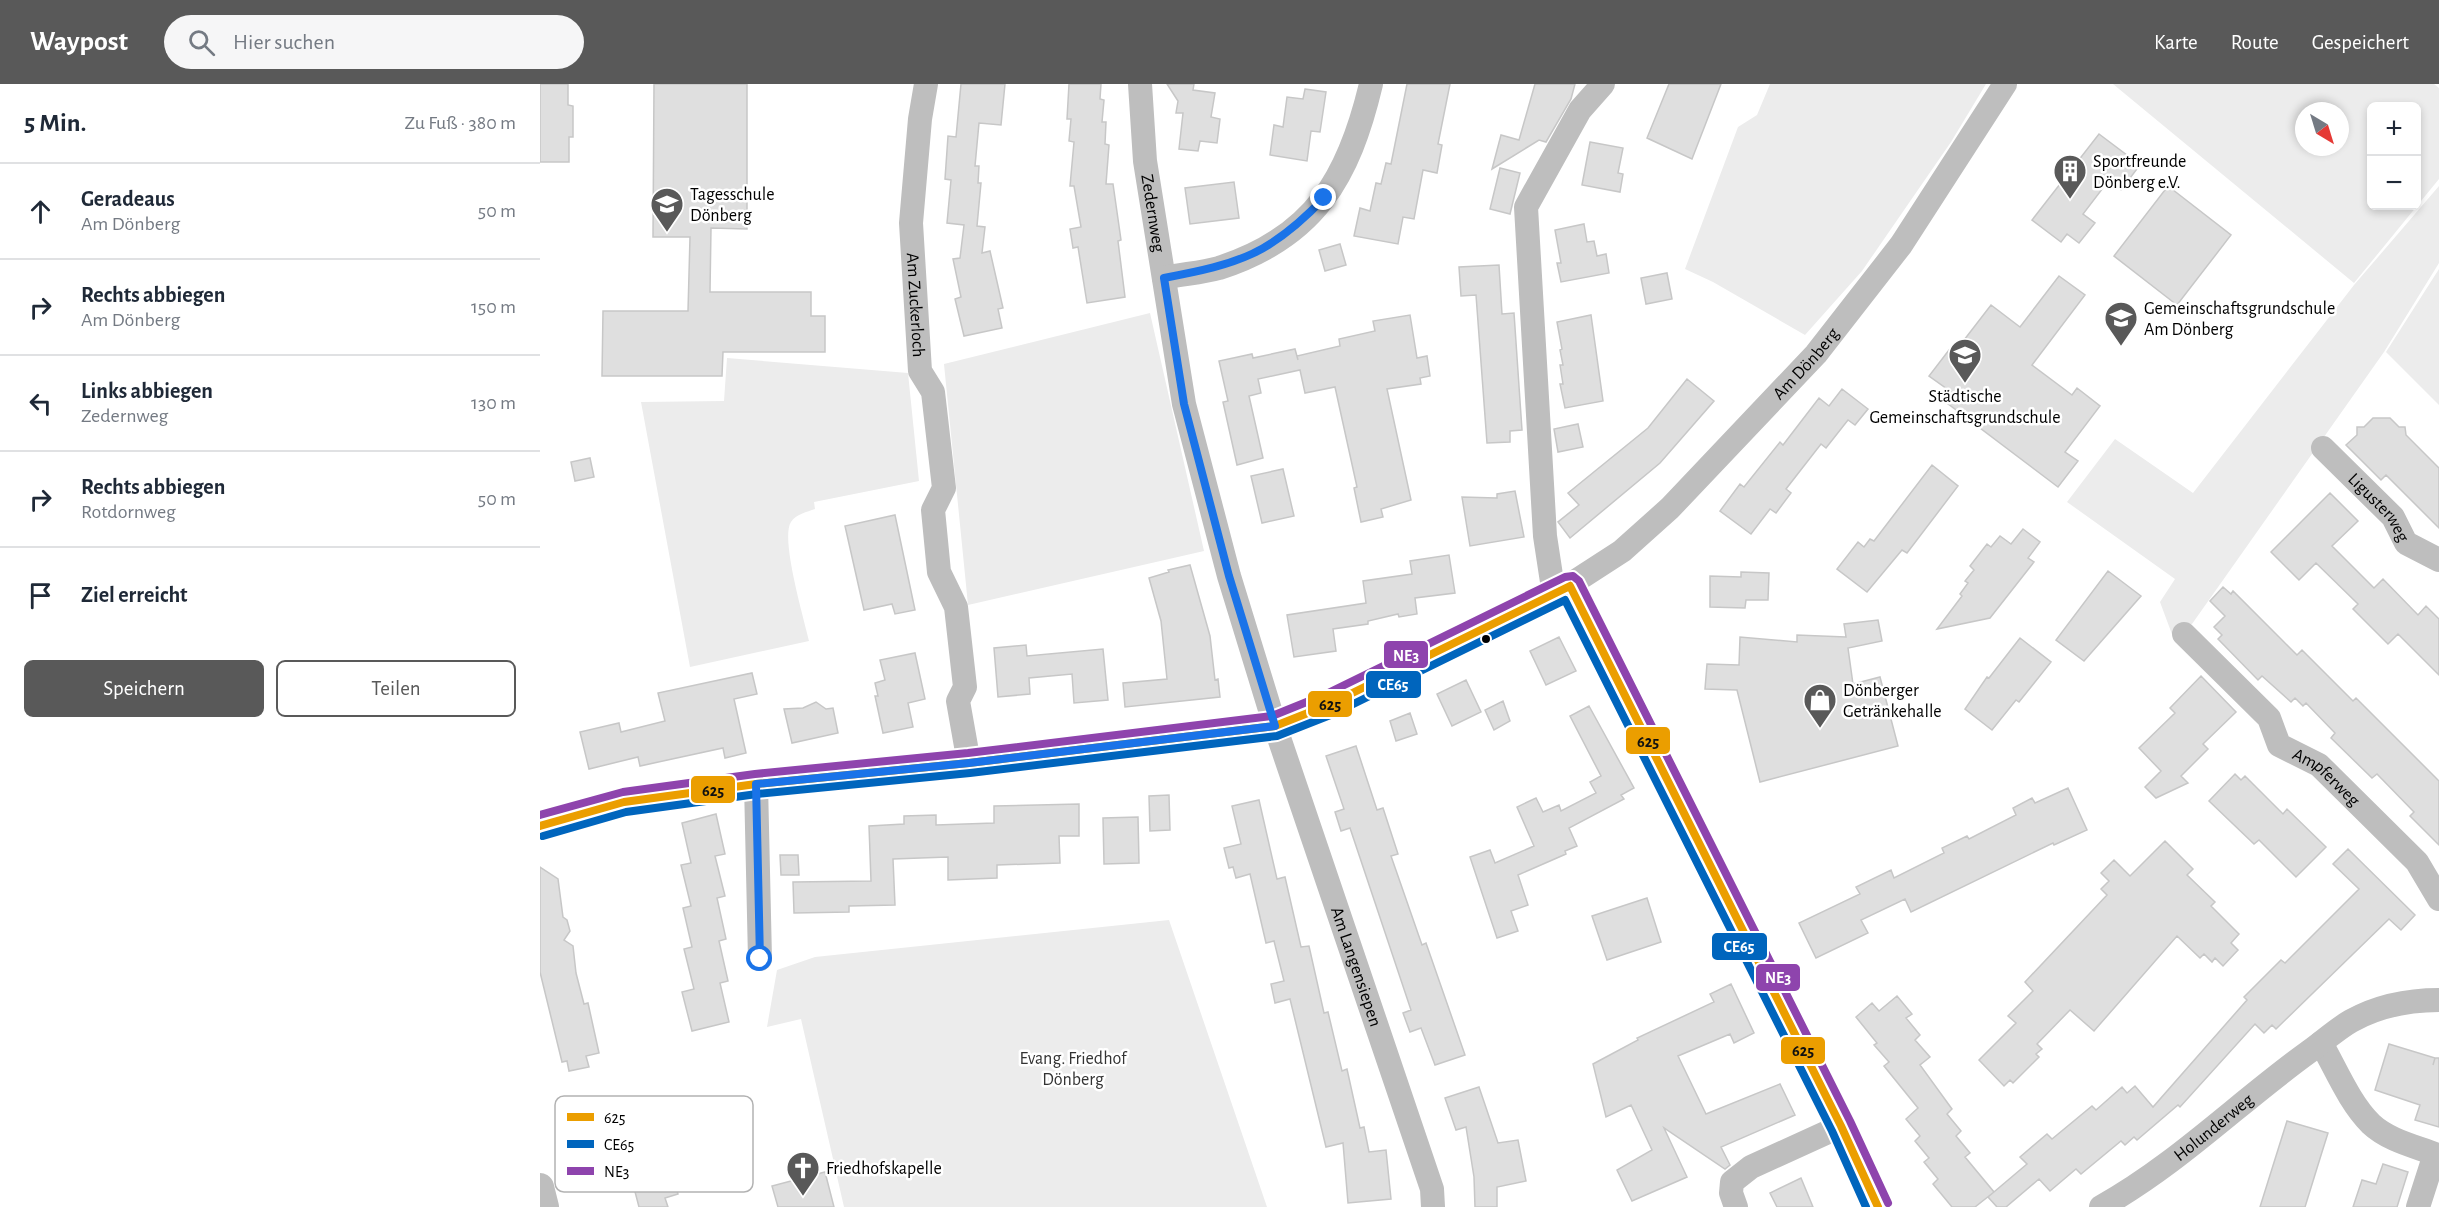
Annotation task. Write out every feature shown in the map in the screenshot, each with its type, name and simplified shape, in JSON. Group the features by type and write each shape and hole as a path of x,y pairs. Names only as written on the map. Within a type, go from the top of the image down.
{"street":[{"name":"Am Zuckerloch","path":"926,84 920,119 911,223 919,361 920,371 933,392 944,488 933,510 937,552 939,572 956,607 965,687 958,701 969,763"},
{"name":"Zedernweg","path":"1140,84 1145,161 1184,404 1229,576 1275,726"},
{"path":"1164,278 1218,268 1263,250 1295,228 1324,198 1347,162 1360,129 1371,84"},
{"path":"1603,84 1580,110 1526,207 1545,536 1562,591 1841,1126 1878,1207"},
{"name":"Am Dönberg","path":"540,826 624,802 756,784 969,763 1275,726 1328,705 1562,591 1622,551 1670,508 1816,354 1901,245 2005,84"},
{"name":"Ligusterweg","path":"2323,447 2393,517 2406,543 2439,560"},
{"name":"Ampferweg","path":"2184,634 2269,718 2279,745 2319,765 2417,862 2439,899"},
{"name":"Am Langensiepen","path":"1275,726 1432,1189 1433,1207"},
{"path":"756,784 760,959"},
{"name":"Holunderweg","path":"2111,1205 2190,1147 2351,1021 2385,1006 2415,1000 2439,1000"},
{"path":"2321,1043 2355,1104 2372,1125 2394,1139 2435,1154 2418,1207"},
{"path":"1736,1207 1731,1193 1732,1182 1751,1167 1841,1126"},
{"path":"540,1187 545,1207"}],"green space":[{"path":"1770,84 1986,84 1951,142 1862,271 1805,335 1713,282 1685,269 1738,127 1757,115"},
{"path":"2113,84 2434,84 2439,88 2439,179 2421,201 2421,102 2367,102 2367,210 2414,210 2354,283"},
{"path":"2439,186 2439,263 2384,352 2192,624 2173,637 2160,602 2175,579 2067,502 2115,439 2193,493 2354,285 2418,210 2421,210 2421,207"},
{"path":"2439,269 2439,405 2386,352"},
{"path":"1150,313 1204,551 968,605 944,364"},
{"path":"727,358 908,373 919,481 814,502 815,509 793,519 788,531 788,544 809,641 690,667 641,402 724,401"},
{"name":"Evang. Friedhof Dönberg","path":"1169,920 1267,1207 844,1207 801,1019 767,1027 777,970 815,957"}],"building":[{"path":"540,84 568,84 568,105 573,106 573,137 569,137 569,162 540,162"},
{"name":"Tagesschule Dönberg","path":"654,84 747,84 747,229 711,228 710,292 811,292 811,316 825,316 825,352 723,352 722,376 602,376 603,311 688,311 690,237 653,237"},
{"path":"961,84 1005,84 1001,125 979,123 975,166 979,166 978,183 981,183 977,226 985,227 982,253 990,251 1003,308 998,309 1002,328 964,336 955,299 961,297 953,259 960,258 964,225 947,223 951,180 945,179 948,136 956,137"},
{"path":"1069,84 1101,84 1100,99 1104,100 1102,122 1106,122 1105,144 1109,145 1106,184 1113,184 1121,240 1118,241 1125,297 1087,303 1078,247 1073,248 1070,229 1081,227 1074,186 1070,186 1074,142 1069,141 1071,119 1067,119"},
{"path":"1167,84 1194,84 1193,90 1215,93 1211,117 1220,119 1217,143 1200,141 1198,151 1179,149 1183,113 1176,113 1178,101"},
{"path":"1407,84 1450,84 1438,144 1442,145 1437,173 1423,170 1414,219 1403,217 1398,244 1354,236 1360,208 1370,211 1376,183 1381,184 1386,163 1391,164"},
{"path":"1535,84 1575,84 1571,99 1546,142 1539,140 1492,169 1501,135 1519,140"},
{"path":"1669,84 1721,84 1692,159 1647,138"},
{"path":"1305,89 1326,92 1320,132 1311,131 1307,161 1270,155 1274,125 1283,127 1287,97 1303,99"},
{"name":"Sportfreunde Dönberg e.V.","path":"2099,134 2140,165 2121,190 2109,180 2083,214 2095,223 2079,243 2067,234 2061,242 2032,220"},
{"path":"1590,142 1623,148 1618,173 1623,174 1620,192 1582,185"},
{"path":"1500,168 1520,173 1510,214 1490,209"},
{"path":"1234,182 1239,218 1190,224 1185,188"},
{"path":"2168,186 2231,235 2177,305 2114,256"},
{"path":"1584,224 1587,242 1594,241 1597,256 1606,254 1609,273 1561,282 1557,263 1561,263 1555,230"},
{"path":"1340,244 1346,265 1325,271 1319,250"},
{"path":"1499,265 1502,314 1514,313 1522,430 1510,431 1510,442 1487,443 1476,295 1461,296 1459,267"},
{"path":"1667,273 1672,299 1646,304 1641,278"},
{"name":"Städtische Gemeinschaftsgrundschule","path":"2059,276 2085,295 2032,365 2072,395 2077,388 2100,406 2065,452 2078,461 2058,487 1947,403 1954,394 1929,376 1949,350 1954,353 1991,305 2020,327"},
{"path":"1410,315 1417,358 1427,356 1430,376 1420,378 1421,384 1387,389 1411,500 1381,509 1383,517 1361,522 1354,488 1357,487 1335,387 1305,393 1300,370 1258,379 1261,393 1249,396 1263,458 1237,465 1223,402 1228,401 1219,361 1252,354 1253,358 1295,349 1298,360 1297,356 1340,346 1339,339 1375,331 1373,321"},
{"path":"1591,315 1603,401 1565,408 1560,384 1563,384 1560,365 1563,365 1557,322"},
{"path":"1687,379 1714,401 1660,463 1570,538 1558,522 1579,505 1568,493 1648,428"},
{"path":"1842,389 1868,409 1855,425 1848,420 1826,448 1821,444 1786,489 1791,493 1776,513 1770,509 1751,534 1720,511 1740,484 1744,487 1780,442 1783,445 1819,398 1829,406"},
{"path":"2373,418 2390,418 2399,427 2405,427 2406,435 2439,468 2439,528 2386,475 2381,480 2346,445 2357,435 2357,427 2364,427"},
{"path":"1578,424 1583,447 1558,452 1554,429"},
{"path":"590,458 594,477 575,481 571,462"},
{"path":"1932,465 1958,486 1907,553 1902,550 1867,592 1837,569 1858,542 1864,547 1870,539 1874,541"},
{"path":"1283,469 1294,516 1262,523 1251,476"},
{"path":"1515,491 1524,537 1470,546 1462,497 1497,498 1497,494"},
{"path":"2330,493 2358,521 2332,546 2374,588 2383,579 2418,615 2426,606 2439,619 2439,675 2398,634 2388,644 2353,609 2358,604 2316,563 2299,580 2271,552"},
{"path":"895,515 915,610 895,614 892,604 864,610 845,526"},
{"path":"2023,529 2040,542 2028,558 2034,562 1990,618 1937,629 1962,596 1960,594 1968,583 1965,581 1974,570 1970,566 1987,544 1991,547 2000,536 2011,544"},
{"path":"1449,555 1455,593 1415,598 1417,614 1399,617 1398,614 1368,621 1368,624 1333,629 1336,651 1294,657 1287,615 1366,603 1363,581 1412,574 1410,561"},
{"path":"1190,565 1210,636 1215,680 1218,679 1220,697 1125,707 1123,683 1167,679 1161,621 1149,578 1169,572 1168,570"},
{"path":"2108,571 2141,596 2084,661 2056,640"},
{"path":"1741,572 1769,573 1768,600 1746,600 1745,608 1710,607 1710,576 1741,577"},
{"path":"2223,587 2231,594 2233,591 2297,655 2302,650 2353,701 2356,698 2439,781 2439,845 2410,816 2414,812 2377,774 2372,778 2331,738 2335,733 2306,703 2303,706 2295,698 2291,702 2262,676 2258,680 2218,639 2222,635 2214,627 2225,616 2210,601"},
{"path":"1878,620 1882,641 1848,648 1853,684 1880,677 1898,746 1760,782 1737,690 1705,689 1707,664 1739,665 1740,637 1797,642 1797,635 1846,637 1844,624"},
{"path":"1559,637 1576,671 1546,685 1530,651"},
{"path":"2020,638 2051,662 2019,702 2016,700 1992,730 1965,709 1987,677 1989,678"},
{"path":"1026,645 1027,656 1103,649 1108,700 1074,703 1072,674 1029,678 1030,694 998,697 994,648"},
{"path":"915,653 925,699 908,703 913,727 883,733 875,696 878,696 875,683 885,680 880,660"},
{"path":"752,673 757,694 734,699 746,753 725,758 723,748 640,766 638,757 589,769 580,732 619,723 621,732 665,721 658,693"},
{"path":"2201,676 2236,712 2203,744 2208,749 2181,776 2188,783 2156,798 2145,787 2161,771 2139,748 2175,713 2170,708"},
{"path":"1466,680 1481,712 1452,726 1437,694"},
{"path":"1503,701 1510,721 1494,730 1485,710"},
{"path":"816,702 826,709 833,708 838,733 792,743 784,709 803,708"},
{"path":"1589,706 1634,788 1621,795 1624,799 1569,828 1577,846 1565,851 1566,854 1518,875 1528,905 1511,911 1518,931 1497,938 1470,857 1490,850 1495,863 1534,846 1517,807 1536,798 1543,812 1559,805 1561,811 1596,793 1590,782 1601,776 1570,716"},
{"path":"1410,713 1417,734 1396,741 1390,721"},
{"path":"1356,746 1377,810 1383,808 1398,854 1391,856 1422,945 1426,943 1465,1055 1435,1065 1421,1028 1410,1032 1403,1013 1411,1010 1350,828 1341,831 1335,812 1344,809 1326,756"},
{"path":"2235,774 2241,780 2245,776 2283,814 2287,809 2326,847 2296,877 2259,840 2254,844 2209,801"},
{"path":"2068,788 2087,830 2054,845 2053,843 1911,912 1905,899 1861,920 1868,933 1816,958 1799,923 1860,894 1856,887 1891,870 1894,878 1944,853 1942,848 1967,836 1969,839 2016,815 2013,808 2032,798 2035,803"},
{"path":"1169,795 1170,830 1150,831 1149,796"},
{"path":"1259,800 1277,879 1285,877 1301,947 1309,946 1324,1013 1328,1012 1342,1071 1347,1069 1360,1128 1364,1127 1369,1152 1386,1150 1391,1199 1348,1203 1343,1143 1326,1147 1290,999 1275,1003 1271,984 1284,981 1274,941 1266,943 1250,874 1236,878 1233,867 1229,868 1224,848 1241,844 1232,806"},
{"path":"1079,804 1079,836 1059,836 1060,863 997,865 997,878 948,880 948,857 893,859 895,905 849,906 849,912 794,913 793,882 871,881 869,826 904,824 904,816 936,815 936,825 994,823 994,806"},
{"path":"716,814 725,854 715,856 725,896 717,898 726,939 719,941 728,981 720,983 729,1022 692,1031 682,992 694,989 684,949 692,947 683,908 691,906 681,865 691,863 682,823"},
{"path":"1138,817 1139,863 1104,864 1103,818"},
{"path":"2165,841 2193,869 2187,875 2215,902 2211,906 2239,934 2231,943 2238,950 2223,966 2215,958 2212,962 2204,954 2200,958 2177,936 2094,1031 2070,1010 2037,1044 2042,1049 2036,1054 2039,1057 2013,1083 2010,1080 2004,1086 1979,1060 2016,1023 2008,1016 2033,991 2025,982 2107,895 2101,889 2109,881 2101,873 2114,860 2130,876"},
{"path":"2348,849 2415,915 2401,930 2389,919 2276,1029 2272,1025 2264,1033 2255,1024 2180,1107 2178,1105 2137,1140 2134,1137 2125,1145 2121,1141 2081,1174 2076,1169 2050,1191 2039,1179 2006,1207 1997,1207 1988,1197 2027,1164 2020,1157 2047,1134 2052,1139 2092,1106 2096,1110 2122,1087 2127,1093 2135,1086 2153,1107 2247,1000 2244,997 2281,960 2285,963 2359,889 2333,864"},
{"path":"780,855 798,855 799,875 781,875"},
{"path":"540,867 558,879 563,917 567,920 570,931 564,940 573,946 576,973 584,1004 588,1003 599,1053 586,1056 589,1067 569,1071 567,1061 562,1062 540,972"},
{"path":"1647,898 1661,942 1607,960 1592,916"},
{"path":"1731,984 1754,1033 1734,1043 1730,1034 1678,1056 1706,1114 1780,1084 1795,1115 1721,1147 1730,1165 1725,1169 1664,1128 1687,1177 1632,1201 1617,1170 1652,1150 1631,1105 1606,1117 1593,1064 1638,1040 1637,1038 1714,1002 1710,994"},
{"path":"1897,996 1912,1014 1906,1018 1920,1035 1915,1040 1930,1057 1920,1065 1952,1109 1947,1114 1961,1131 1956,1136 1970,1153 1965,1157 1994,1192 1975,1207 1952,1207 1933,1184 1938,1179 1924,1162 1929,1158 1915,1141 1920,1136 1906,1119 1918,1108 1884,1066 1889,1062 1874,1045 1877,1043 1856,1017 1872,1003 1879,1011"},
{"path":"2389,1044 2439,1058 2439,1127 2415,1120 2420,1105 2375,1090"},
{"path":"1479,1087 1498,1143 1518,1140 1526,1181 1497,1187 1497,1207 1475,1207 1474,1177 1466,1127 1456,1130 1445,1098"},
{"path":"2287,1121 2328,1133 2305,1207 2260,1207"},
{"path":"2383,1164 2408,1172 2397,1207 2353,1207 2362,1180 2376,1184"},
{"name":"Friedhofskapelle","path":"825,1172 834,1207 778,1207 772,1186"},
{"path":"1801,1178 1813,1207 1777,1207 1770,1193"},
{"path":"635,1192 677,1192 678,1194 665,1198 668,1207 639,1207"}],"transit line":[{"name":"NE3","path":"540,815 623,792 755,774 968,753 1272,716 1324,695 1565,577 1573,576 1579,581 1850,1121 1888,1203"},
{"name":"625","path":"1570,586 1841,1126 1878,1207"},
{"name":"625","path":"540,826 624,802 756,784 969,763 1275,726 1328,705 1570,586"},
{"name":"CE65","path":"543,836 626,812 757,794 970,773 1277,736 1333,714 1565,600 1832,1131 1866,1207"}],"place":[{"name":"Sportfreunde Dönberg e.V.","path":"2070,200"},
{"name":"Tagesschule Dönberg","path":"667,233"},
{"name":"Gemeinschaftsgrundschule Am Dönberg","path":"2121,347"},
{"name":"Städtische Gemeinschaftsgrundschule","path":"1965,384"},
{"name":"Dönberger Getränkehalle","path":"1820,729"},
{"name":"Friedhofskapelle","path":"803,1197"}],"route":[{"path":"760,959 756,784 969,763 1275,726 1229,576 1184,404 1164,278 1218,268 1263,250 1295,228 1324,198"}]}
